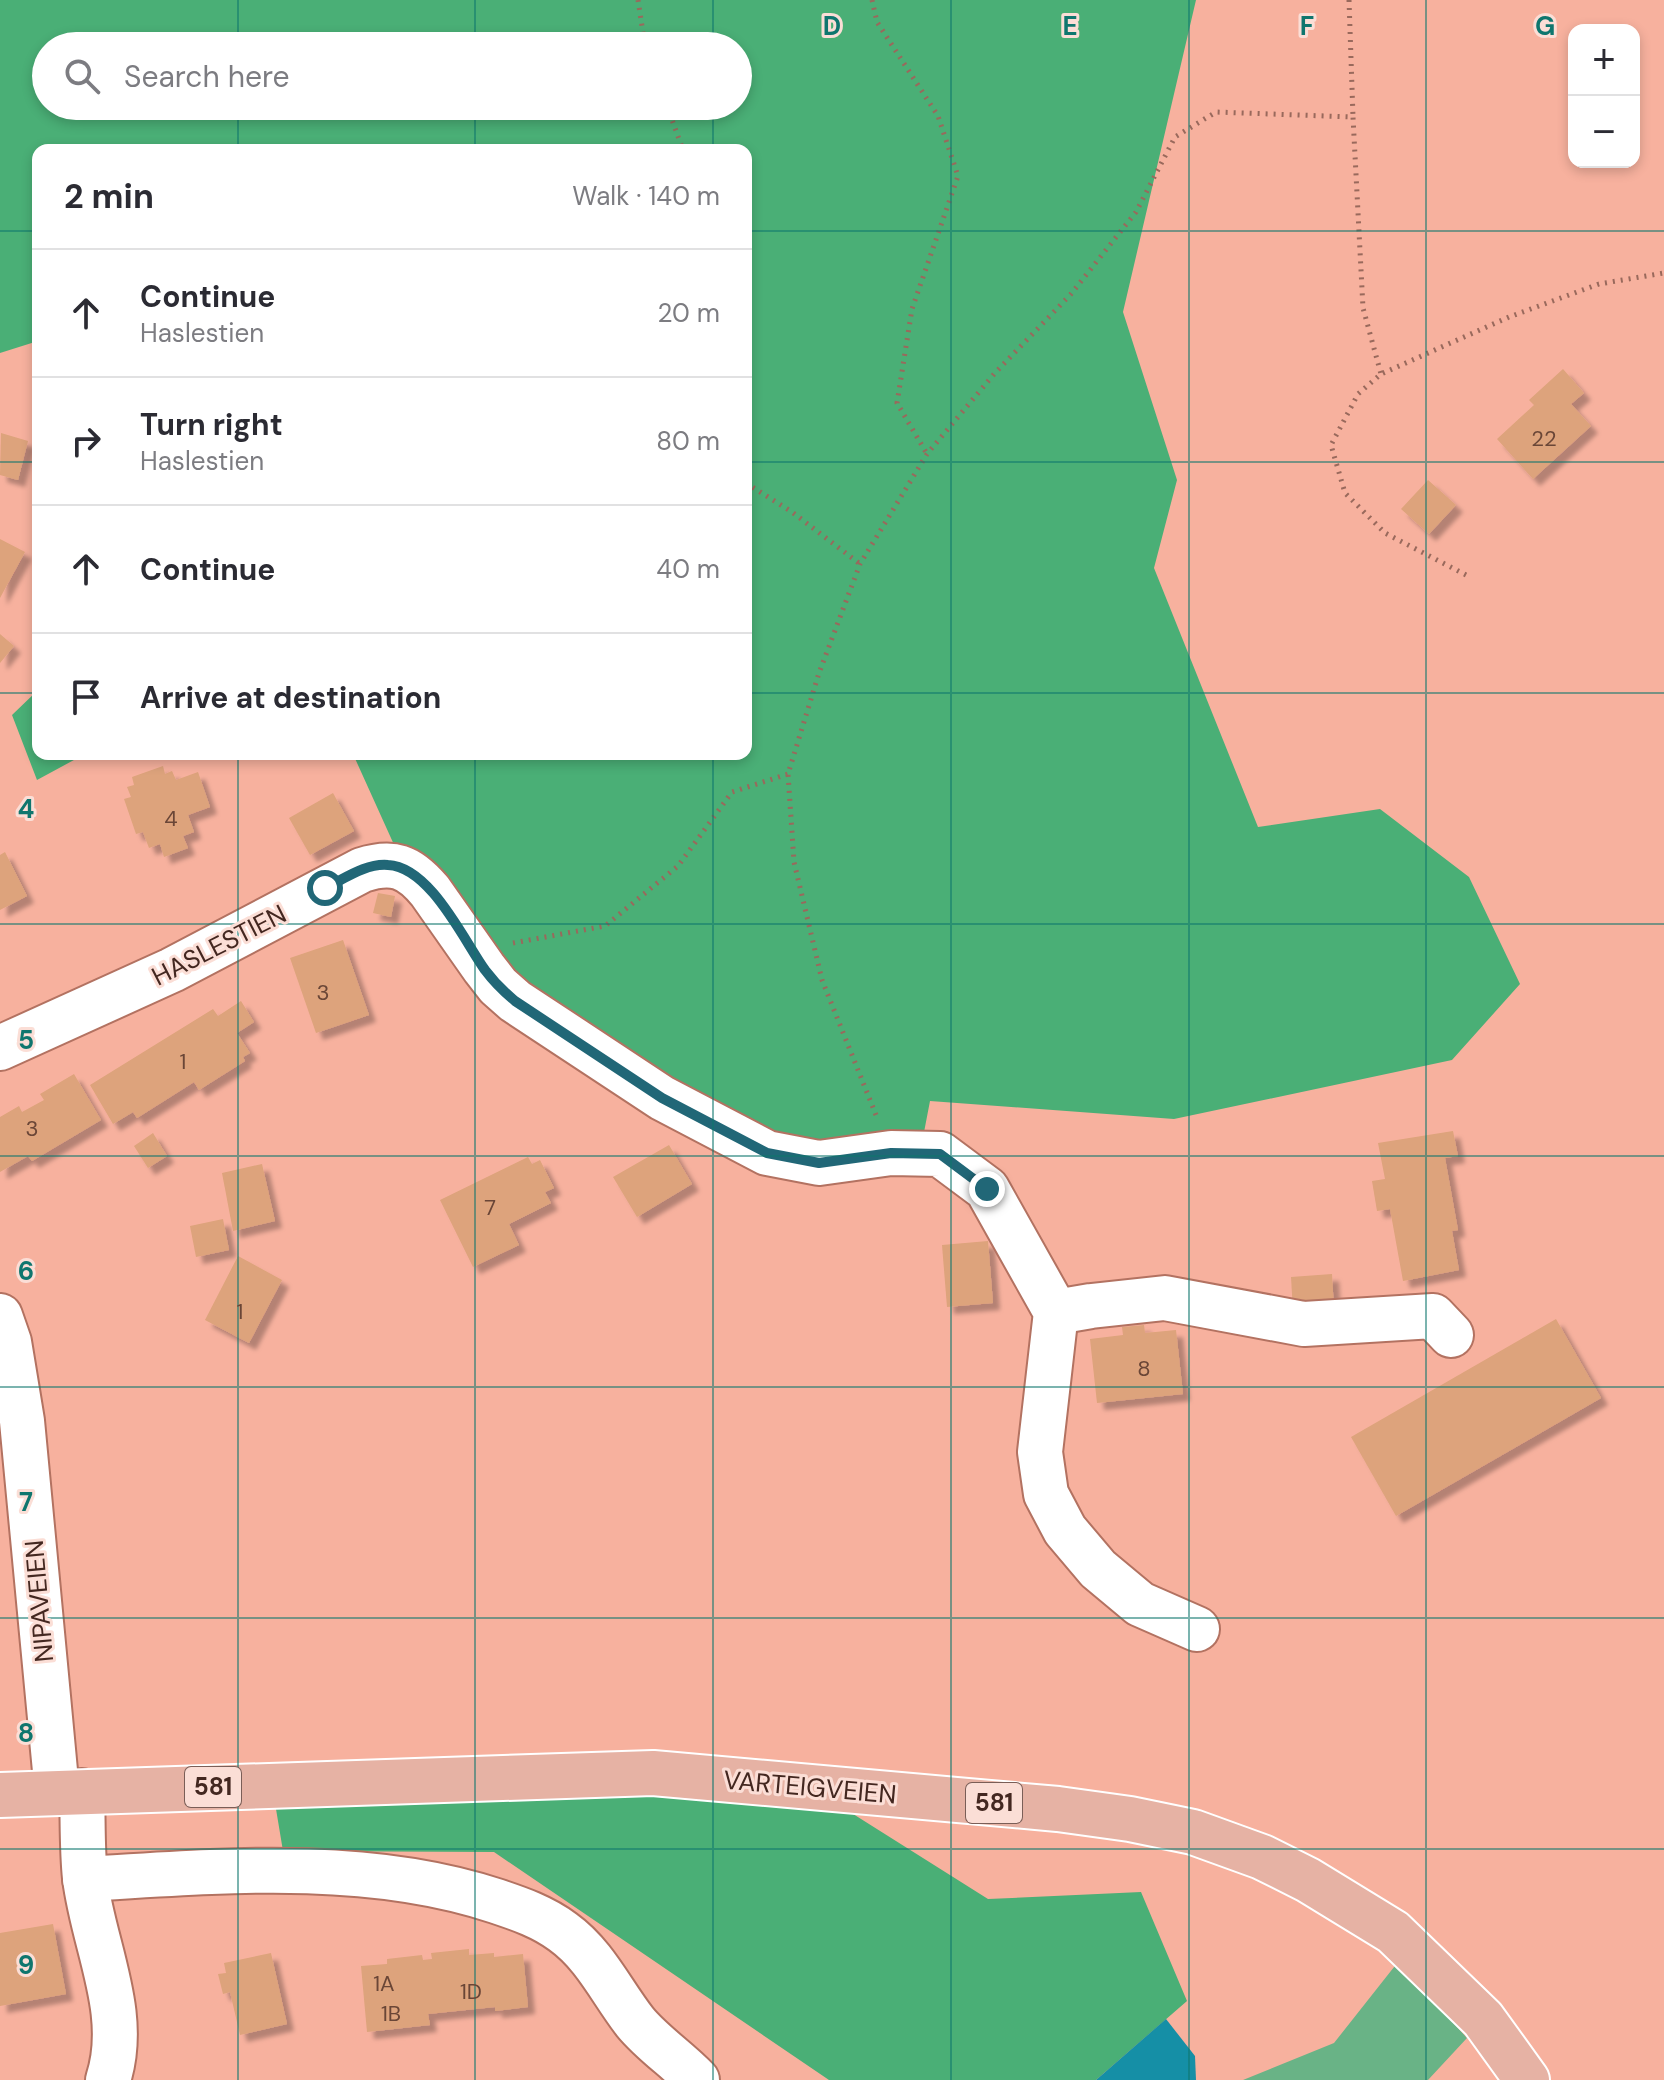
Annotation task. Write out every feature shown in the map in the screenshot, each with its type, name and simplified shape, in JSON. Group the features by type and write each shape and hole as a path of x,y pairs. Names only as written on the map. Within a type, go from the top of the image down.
{"main road":[{"name":"VARTEIGVEIEN","path":"0,1795 653,1773 1058,1809 1193,1832 1308,1880 1393,1932 1483,2019 1527,2080"}],"street":[{"name":"HASLESTIEN","path":"0,1048 172,970 325,888 374,866 395,866 418,877 446,911 498,986 515,1001 662,1098 767,1153 819,1163 891,1153 940,1154 987,1189 1056,1312"},
{"path":"1197,1629 1140,1604 1098,1569 1065,1530 1046,1494 1040,1452 1056,1312 1165,1298 1304,1324 1433,1316 1451,1335"},
{"name":"NIPAVEIEN","path":"0,1316 9,1342 16,1384 15,1501 112,2008 116,2039 108,2080"},
{"path":"85,1879 173,1874 338,1873 453,1887 540,1918 565,1933 591,1958 636,2023 697,2080"}],"path":[{"path":"638,0 643,32"},
{"path":"872,0 877,22 938,116 958,176 912,309 897,403 927,454"},
{"path":"1349,0 1363,308 1381,374"},
{"path":"891,1153 822,980 794,862 788,774 819,673 860,564 927,454 995,373 1071,294 1136,212 1175,137 1216,112 1353,117"},
{"path":"672,120 681,144"},
{"path":"1466,575 1385,533 1345,493 1331,445 1358,394 1381,374 1509,317 1599,284 1664,273"},
{"path":"752,487 792,512 860,564"},
{"path":"473,950 605,926 678,866 732,792 788,774"}],"green space":[{"path":"0,0 1196,0 1123,312 1177,480 1154,568 1258,827 1380,809 1469,877 1520,984 1452,1060 1174,1119 930,1101 920,1153 819,1163 515,1001 405,869 356,760 752,760 752,144 32,144 32,343 0,353"},
{"path":"32,696 32,760 74,760 37,780 12,715"},
{"path":"624,1788 842,1807 988,1899 1141,1892 1187,2001 1096,2080 829,2080 494,1852 283,1851 274,1797"},
{"path":"1398,1962 1467,2038 1428,2080 1243,2080 1334,2043"}],"water":[{"path":"1166,2019 1195,2056 1196,2080 1096,2080"}],"building":[{"path":"1563,369 1584,393 1571,404 1591,426 1533,479 1497,439 1534,405 1529,400"},
{"path":"1,433 28,441 18,480 0,475"},
{"path":"1428,480 1456,505 1429,534 1401,509"},
{"path":"0,539 25,552 0,598"},
{"path":"0,634 14,646 0,663"},
{"path":"163,766 165,774 172,771 176,780 198,772 210,807 188,815 194,832 183,836 188,848 164,857 160,844 149,848 143,832 136,834 124,799 131,797 127,787 134,785 132,777"},
{"path":"333,793 354,831 310,855 289,818"},
{"path":"5,852 27,896 0,910 0,855"},
{"path":"378,893 395,896 391,917 373,913"},
{"path":"343,940 369,1015 316,1033 290,958"},
{"path":"241,1001 254,1022 237,1033 250,1053 243,1057 245,1061 199,1090 194,1082 137,1118 133,1112 113,1124 90,1085 213,1009 218,1016"},
{"path":"74,1074 101,1120 32,1161 28,1156 0,1172 0,1117 19,1106 22,1112 44,1100 40,1094"},
{"path":"1453,1131 1458,1156 1445,1158 1458,1230 1452,1231 1459,1270 1403,1281 1390,1209 1377,1211 1372,1181 1385,1179 1378,1143"},
{"path":"153,1133 167,1156 148,1168 134,1146"},
{"path":"669,1145 692,1184 637,1217 613,1177"},
{"path":"528,1157 532,1164 540,1160 554,1188 545,1192 551,1203 509,1224 519,1245 473,1267 440,1200"},
{"path":"262,1164 275,1221 233,1231 222,1173"},
{"path":"223,1219 229,1250 196,1257 190,1226"},
{"path":"988,1241 993,1303 947,1307 942,1245"},
{"path":"238,1256 282,1280 249,1343 205,1320"},
{"path":"1332,1274 1334,1309 1293,1311 1291,1277"},
{"path":"1556,1319 1601,1398 1396,1516 1351,1437"},
{"path":"1144,1325 1145,1333 1176,1330 1183,1394 1097,1403 1090,1339 1123,1335 1122,1327"},
{"path":"53,1924 66,1994 0,2006 0,1933"},
{"path":"469,1949 469,1955 494,1953 494,1957 523,1954 528,2007 428,2014 430,2025 367,2032 361,1966 387,1964 387,1959 422,1955 423,1960 432,1959 431,1953"},
{"path":"271,1953 287,2024 240,2035 230,1992 223,1994 218,1974 226,1973 224,1963"}],"route":[{"path":"325,888 374,866 386,864 405,869 418,877 430,891 484,968 515,1001 662,1098 767,1153 819,1163 891,1153 940,1154 987,1189"}]}
